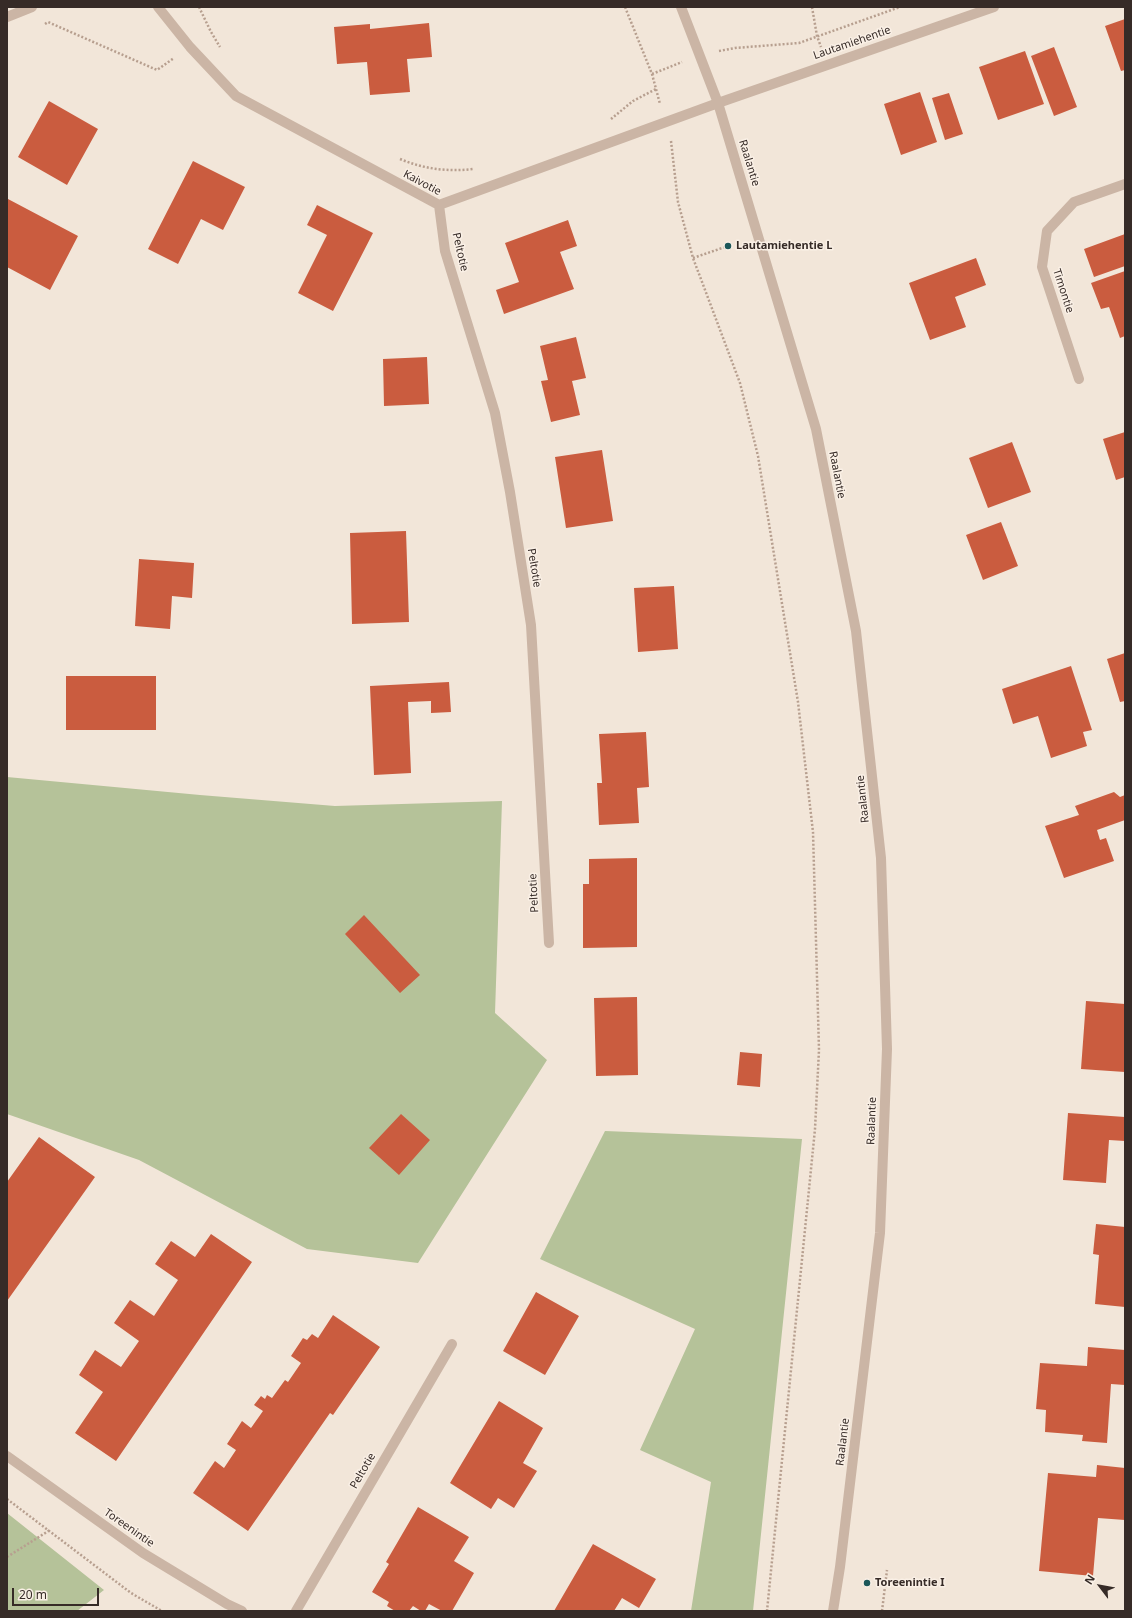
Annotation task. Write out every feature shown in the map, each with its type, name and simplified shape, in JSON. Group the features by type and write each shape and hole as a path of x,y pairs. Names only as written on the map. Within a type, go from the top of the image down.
{"street":[{"path":"7,17 32,7"},
{"name":"Kaivotie","path":"158,7 190,47 236,96 439,206 718,103"},
{"name":"Raalantie","path":"681,7 718,103 816,430 856,631 881,858 887,1049 880,1233 841,1559 833,1611"},
{"name":"Lautamiehentie","path":"718,103 994,7"},
{"name":"Timontie","path":"1079,379 1042,267 1046,231 1074,202 1125,184"},
{"name":"Peltotie","path":"439,206 445,251 495,413 510,492 531,625 549,943"},
{"name":"Peltotie","path":"296,1611 452,1344"},
{"name":"Toreenintie","path":"7,1456 143,1553 227,1604 242,1611"}],"path":[{"path":"199,7 211,32 223,51"},
{"path":"625,7 652,74 673,147 678,202 693,258 740,383 758,456 798,702 813,832 819,1050 815,1129 767,1611"},
{"path":"812,7 817,36 828,64"},
{"path":"652,74 700,55 735,48 799,43 900,7"},
{"path":"41,25 48,22 157,70 211,32"},
{"path":"605,122 612,119 633,100 656,89"},
{"path":"396,157 431,169 453,171 479,168"},
{"path":"693,258 728,246"},
{"path":"7,1499 50,1530 131,1593 162,1611"},
{"path":"7,1557 50,1530"},
{"path":"882,1611 887,1570"}],"green space":[{"path":"7,777 335,806 502,801 495,1013 547,1060 418,1263 307,1249 139,1160 7,1114"},
{"path":"605,1131 802,1139 753,1611 691,1611 711,1482 640,1450 695,1329 540,1259"},
{"path":"7,1513 104,1590 77,1611 7,1611"}],"building":[{"path":"1125,19 1125,70 1121,71 1105,26"},
{"path":"429,23 432,57 407,59 410,92 370,95 367,62 337,64 334,27 370,24 370,29"},
{"path":"1054,47 1077,107 1054,116 1031,56"},
{"path":"1025,51 1044,104 998,120 979,67"},
{"path":"920,92 937,142 901,155 884,104"},
{"path":"949,93 963,134 945,140 932,98"},
{"path":"49,101 98,129 67,185 18,157"},
{"path":"193,161 245,187 223,230 201,219 178,264 148,249"},
{"path":"8,199 78,236 50,290 7,267"},
{"path":"317,205 373,233 333,311 298,293 327,235 307,225"},
{"path":"568,220 577,246 560,252 574,289 504,314 496,290 519,282 505,243"},
{"path":"1125,234 1125,266 1094,277 1084,249"},
{"path":"976,258 986,285 955,297 966,327 930,340 909,283"},
{"path":"1125,271 1125,336 1120,338 1109,307 1101,309 1091,283"},
{"path":"576,337 586,378 572,381 580,415 551,422 541,381 548,380 540,346"},
{"path":"427,357 429,404 384,406 383,359"},
{"path":"1125,432 1125,477 1116,480 1103,439"},
{"path":"1012,442 1031,492 988,508 969,458"},
{"path":"602,450 613,521 566,528 555,457"},
{"path":"1001,522 1018,566 983,580 966,535"},
{"path":"406,531 409,622 352,624 350,533"},
{"path":"139,559 194,563 192,598 172,596 170,629 135,626"},
{"path":"674,586 678,649 638,652 634,588"},
{"path":"1125,653 1125,701 1120,702 1107,659"},
{"path":"1071,666 1092,730 1083,732 1087,746 1051,758 1038,716 1013,724 1002,689"},
{"path":"66,676 156,676 156,730 66,730"},
{"path":"449,682 451,712 431,713 431,701 408,702 411,773 374,775 370,686"},
{"path":"646,732 649,787 637,788 639,823 599,825 597,783 602,783 599,734"},
{"path":"1114,792 1120,797 1125,795 1125,820 1097,830 1100,840 1106,838 1114,861 1064,878 1045,826 1079,815 1075,806"},
{"path":"637,858 637,947 583,948 583,884 589,884 589,859"},
{"path":"364,915 420,975 400,993 345,934"},
{"path":"637,997 638,1075 596,1076 594,998"},
{"path":"1086,1001 1125,1004 1125,1072 1081,1069"},
{"path":"740,1052 762,1054 760,1087 737,1085"},
{"path":"1068,1113 1125,1117 1125,1141 1109,1140 1106,1183 1063,1180"},
{"path":"401,1114 430,1140 399,1175 369,1148"},
{"path":"39,1137 95,1177 7,1301 7,1182"},
{"path":"1096,1224 1125,1227 1125,1307 1095,1304 1099,1255 1093,1254"},
{"path":"211,1234 252,1262 116,1461 75,1433 103,1392 79,1375 95,1350 121,1367 139,1341 114,1323 130,1300 154,1316 178,1280 155,1264 171,1241 195,1257"},
{"path":"536,1292 579,1316 545,1375 503,1351"},
{"path":"333,1315 380,1347 333,1415 330,1413 248,1531 193,1493 215,1461 224,1468 236,1450 227,1444 242,1421 251,1428 263,1411 254,1405 261,1396 265,1399 267,1395 272,1398 285,1380 288,1382 301,1363 291,1356 303,1338 307,1340 312,1334 318,1338"},
{"path":"1088,1347 1125,1350 1125,1385 1111,1384 1107,1443 1082,1441 1083,1435 1045,1432 1046,1410 1036,1409 1040,1363 1087,1366"},
{"path":"499,1401 543,1428 523,1463 537,1471 514,1508 498,1498 491,1509 450,1483"},
{"path":"1097,1465 1125,1468 1125,1520 1098,1518 1093,1576 1039,1571 1048,1473 1096,1477"},
{"path":"418,1507 469,1537 454,1561 474,1573 452,1611 442,1611 429,1604 425,1611 421,1611 413,1606 409,1611 395,1611 387,1606 389,1602 372,1592 389,1564 386,1562"},
{"path":"593,1544 656,1579 639,1608 622,1598 614,1611 554,1611"}],"place":[{"name":"Lautamiehentie L","path":"728,246"},
{"name":"Toreenintie I","path":"867,1583"}]}
